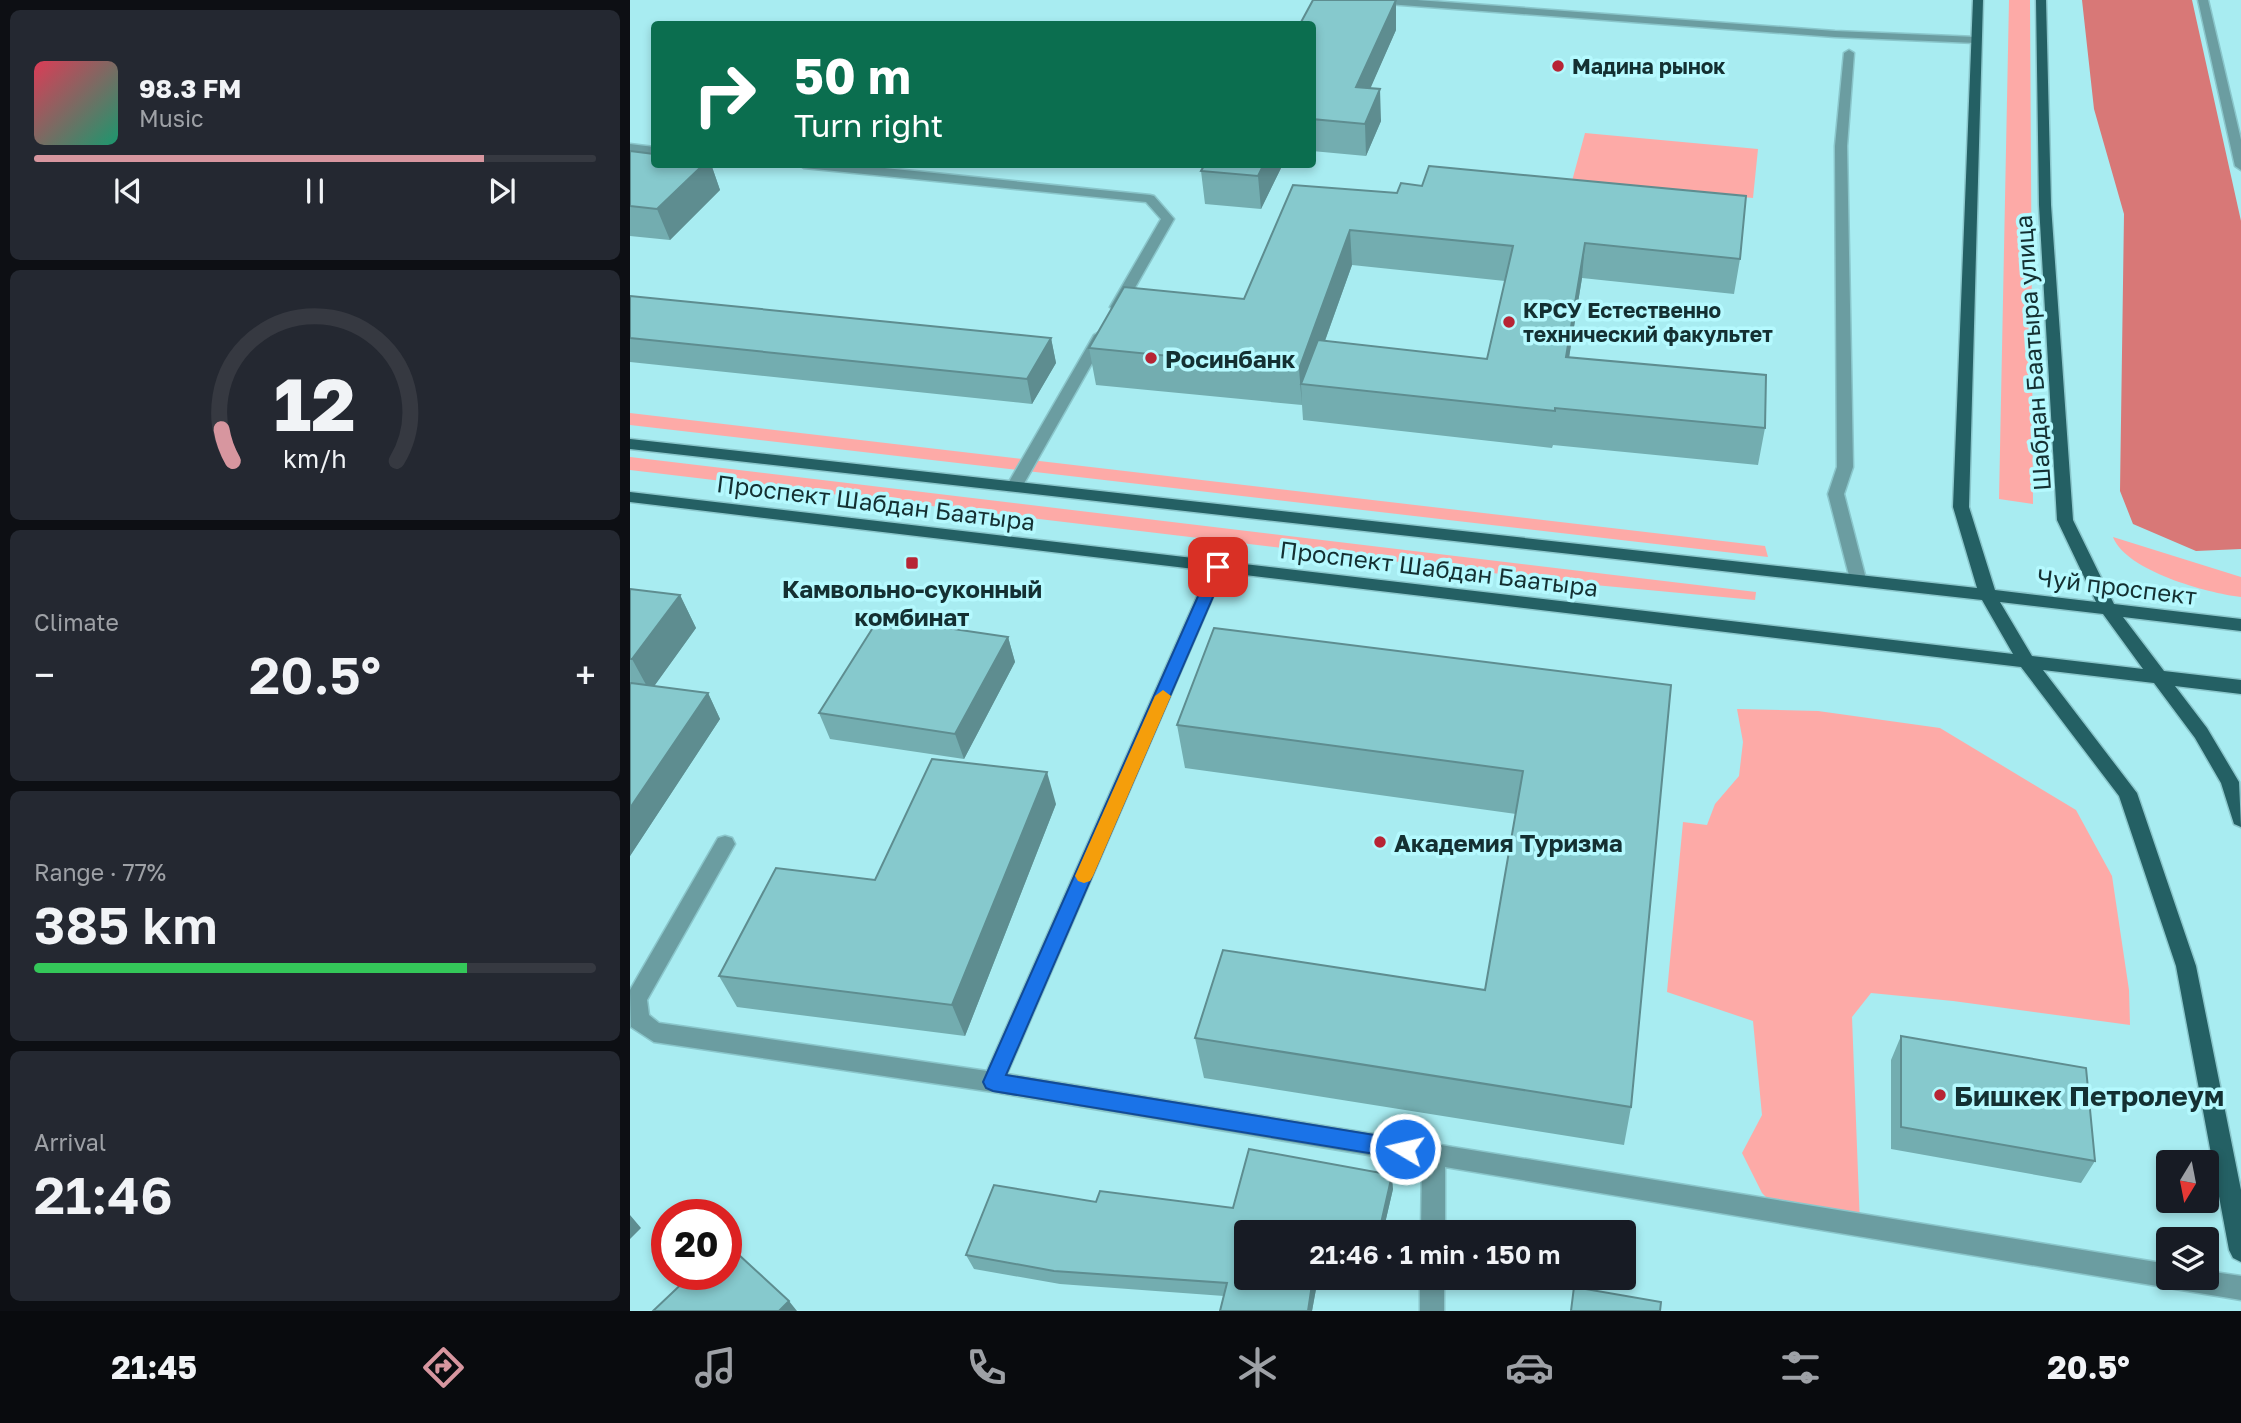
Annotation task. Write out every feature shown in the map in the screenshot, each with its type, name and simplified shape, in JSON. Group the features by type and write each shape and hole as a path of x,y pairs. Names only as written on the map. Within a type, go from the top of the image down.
{"main road":[{"path":"1978,0 1961,507 1988,596 2026,661 2127,793 2186,967 2241,1250"},
{"name":"Шабдан Баатыра улица","path":"2041,0 2045,205 2066,520 2109,611 2201,733 2231,782 2241,819"},
{"name":"Проспект Шабдан Баатыра","path":"630,444 1858,579 1988,596"},
{"name":"Проспект Шабдан Баатыра","path":"630,497 2159,678"},
{"name":"Чуй проспект","path":"1988,596 2241,625"},
{"path":"2159,678 2241,687"}],"street":[{"path":"1374,0 1835,34 1976,40"},
{"path":"2203,0 2241,166"},
{"path":"1849,52 1841,146 1845,467 1836,494 1858,579"},
{"path":"630,148 651,150"},
{"path":"844,168 1150,199 1168,219 1014,486"},
{"path":"993,1082 1218,567"},
{"path":"725,844 636,999 639,1020 654,1032 993,1082 2156,1274"},
{"path":"1433,1154 1433,1220"},
{"path":"2219,1285 2241,1288"},
{"path":"1432,1311 1433,1290"}],"shaded area":[{"path":"2009,0 2030,0 2033,504 1999,499"},
{"path":"2082,0 2192,0 2241,221 2241,549 2196,551 2133,524 2120,491 2124,214 2094,109"},
{"path":"1585,133 1758,149 1753,198 1572,181"},
{"path":"630,413 1765,546 1768,557 630,425"},
{"path":"630,457 1756,592 1755,600 1584,584 630,470"},
{"path":"2113,537 2241,577 2241,597 2208,591 2150,570 2121,549"},
{"path":"1737,709 1818,711 1940,728 2076,810 2112,876 2129,990 2130,1025 1953,1001 1871,993 1852,1017 1860,1225 1777,1208 1762,1193 1742,1153 1762,1115 1753,1021 1667,992 1683,822 1707,825 1715,804 1739,776 1743,742"}],"building":[{"path":"1313,0 1396,0 1356,87 1380,89 1365,124 1316,119 1316,21 1302,21"},
{"path":"630,151 651,154 651,168 700,168 657,209 630,206"},
{"path":"1429,166 1746,196 1740,259 1585,243 1566,357 1766,375 1765,428 1555,408 1555,411 1301,384 1318,340 1487,359 1513,246 1350,230 1299,369 1089,348 1124,287 1244,299 1293,185 1397,193 1401,183 1422,186"},
{"path":"1203,168 1262,168 1258,176 1201,171"},
{"path":"630,296 1051,338 1027,379 630,338"},
{"path":"630,589 680,595 632,659 630,659"},
{"path":"879,618 1008,637 955,734 819,713"},
{"path":"1214,628 1671,685 1631,1107 1195,1038 1223,950 1485,990 1523,771 1177,725"},
{"path":"630,684 708,693 630,808"},
{"path":"932,759 1047,772 952,1005 719,976 776,868 875,880"},
{"path":"1901,1036 2086,1068 2095,1161 1901,1127"},
{"path":"1249,1149 1392,1175 1382,1220 1234,1220 1234,1290 1311,1290 1308,1311 1220,1311 1227,1283 1054,1271 966,1255 994,1185 1096,1202 1100,1191 1233,1208"},
{"path":"742,1258 789,1301 779,1311 653,1311 675,1290 742,1290"},
{"path":"1574,1290 1591,1290 1661,1302 1660,1311 1571,1311"}],"slow traffic":[{"path":"1084,876 1163,696"}],"place":[{"name":"Мадина рынок","path":"1558,66"},
{"name":"КРСУ Естественно технический факультет","path":"1509,322"},
{"name":"Росинбанк","path":"1151,358"},
{"name":"Камвольно-суконный комбинат","path":"912,563"},
{"name":"Академия Туризма","path":"1380,842"},
{"name":"Бишкек Петролеум","path":"1940,1095"}],"route":[{"path":"1218,567 993,1082 1405,1149"}]}
